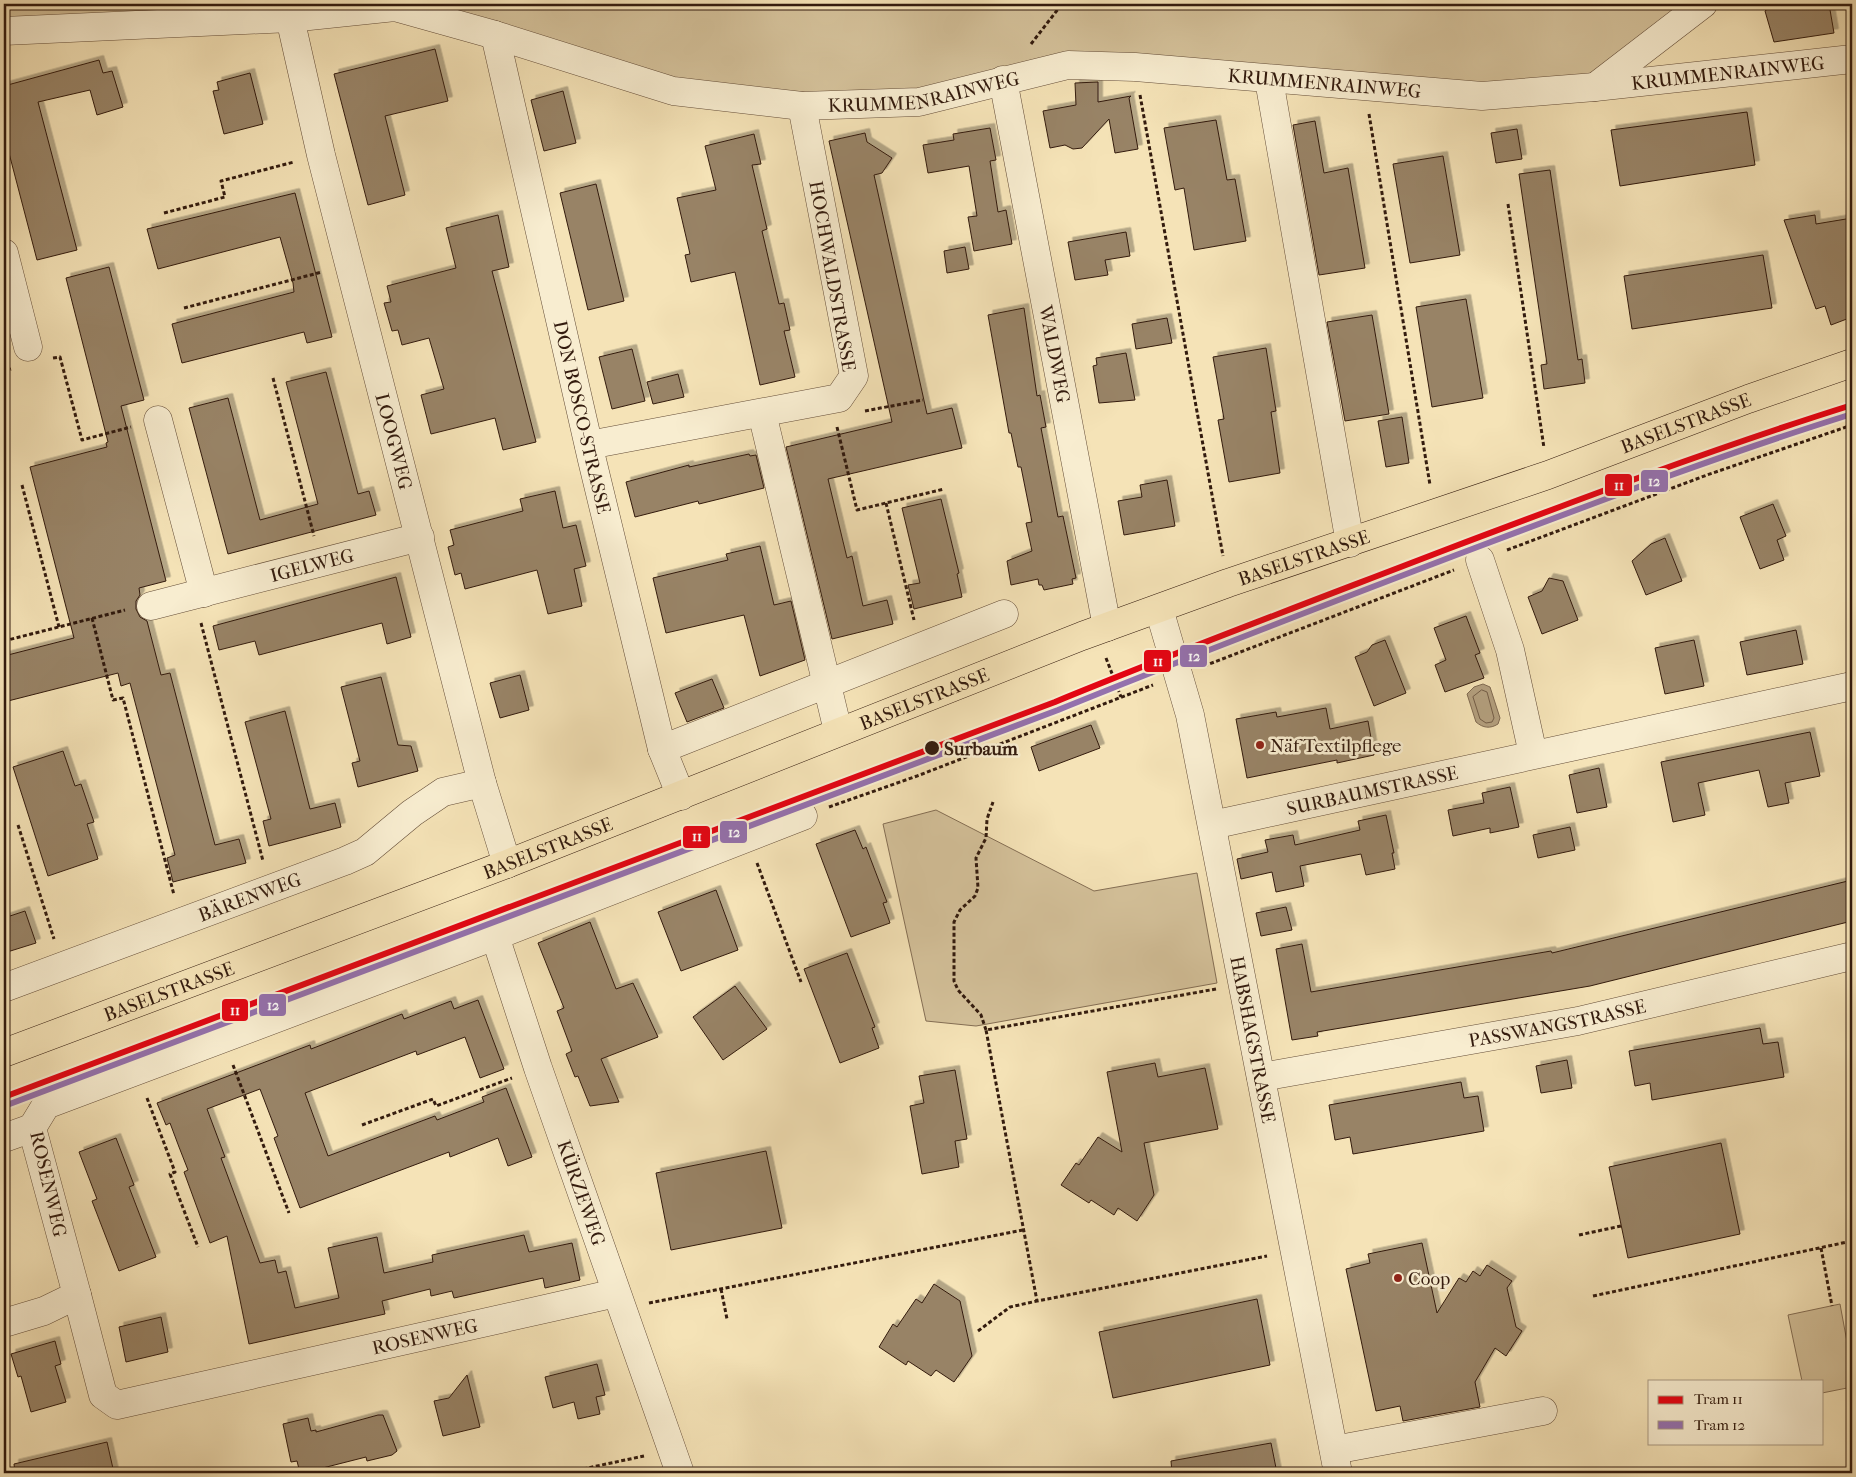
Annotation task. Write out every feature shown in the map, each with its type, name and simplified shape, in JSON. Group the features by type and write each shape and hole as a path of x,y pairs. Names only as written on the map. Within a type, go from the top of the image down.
{"main road":[{"name":"BASELSTRASSE","path":"4,1053 507,864 681,796 838,731 1095,632 1228,583 1548,475 1748,399 1852,363"}],"street":[{"path":"1595,87 1703,4"},
{"name":"KRUMMENRAINWEG","path":"4,31 290,18 395,7 495,35 673,91 802,106 919,102 1068,65 1135,67 1269,80 1482,96 1595,87 1852,59"},
{"name":"LOOGWEG","path":"290,18 349,265 482,783 507,864"},
{"name":"DON BOSCO-STRASSE","path":"495,35 589,445 662,750 681,796"},
{"name":"WALDWEG","path":"1003,80 1095,632"},
{"path":"1269,80 1350,543"},
{"name":"HOCHWALDSTRASSE","path":"589,445 839,398 854,376 802,106"},
{"path":"4,253 40,353"},
{"path":"762,414 838,731"},
{"path":"158,420 199,594"},
{"name":"IGELWEG","path":"152,606 420,537"},
{"path":"1480,560 1510,650 1533,754"},
{"name":"HABSHAGSTRASSE","path":"1159,609 1190,715 1336,1461"},
{"path":"662,750 1004,614"},
{"name":"SURBAUMSTRASSE","path":"1212,825 1852,686"},
{"name":"BÄRENWEG","path":"4,988 365,852 412,813 443,792 482,783"},
{"name":"ROSENWEG","path":"619,1301 117,1405 103,1395 32,1128 46,1105 495,936 803,816"},
{"name":"KÜRZEWEG","path":"495,936 538,1068 676,1462"},
{"name":"PASSWANGSTRASSE","path":"1261,1077 1578,1021 1852,956"},
{"path":"4,1138 32,1128"},
{"path":"4,1323 44,1312 77,1296"},
{"path":"1336,1461 1544,1411"}],"path":[{"path":"1135,67 1228,583"},
{"path":"1364,86 1434,514"},
{"path":"164,213 225,197 221,181 322,155"},
{"path":"1508,204 1548,475"},
{"path":"184,308 349,265"},
{"path":"40,353 60,357 82,440 158,420"},
{"path":"273,378 321,563"},
{"path":"830,400 857,510 944,489"},
{"path":"861,412 923,400"},
{"path":"22,485 59,627"},
{"path":"886,503 922,646"},
{"path":"199,594 270,888"},
{"path":"4,641 148,604 152,606"},
{"path":"92,618 114,700 123,698 181,922"},
{"path":"803,816 916,776 1121,697 1115,688 1106,658 1093,663 1095,632"},
{"path":"894,773 911,766"},
{"path":"993,802 987,819 986,838 976,858 975,866 978,888 975,896 960,910 954,922 954,981 958,990 981,1015 986,1030 1037,1301"},
{"path":"18,825 63,966"},
{"path":"747,838 801,982"},
{"path":"986,1030 1243,984"},
{"path":"223,1039 289,1213"},
{"path":"362,1125 432,1099 436,1106 538,1068"},
{"path":"137,1071 175,1172 170,1174 198,1247"},
{"path":"1579,1235 1621,1226"},
{"path":"619,1301 721,1289 1023,1230"},
{"path":"1593,1296 1852,1241"},
{"path":"1821,1248 1832,1306"},
{"path":"978,1331 1010,1307 1295,1251"},
{"path":"721,1289 727,1319"},
{"path":"564,1473 676,1462"}],"shaded area":[{"path":"4,4 1703,4 1595,87 1482,96 1135,67 919,102 673,91 395,7 4,31"},
{"path":"936,810 1094,891 1197,873 1217,983 976,1026 926,1021 883,824"},
{"path":"1840,1304 1847,1342 1852,1342 1852,1387 1824,1393 1824,1380 1802,1380 1788,1315"}],"water":[{"path":"1483,684 1490,687 1500,718 1498,724 1492,727 1484,727 1476,722 1467,694 1474,687"}],"building":[{"path":"1774,4 1829,4 1834,33 1774,42 1765,11"},
{"path":"435,49 448,101 385,116 405,195 368,205 334,74"},
{"path":"99,60 103,73 112,71 123,107 97,115 90,90 38,102 77,250 37,260 4,134 4,86"},
{"path":"250,73 263,124 224,134 213,91 219,90 217,82"},
{"path":"1098,82 1098,102 1131,96 1129,98 1138,149 1115,153 1109,119 1082,148 1073,149 1065,145 1050,148 1043,111 1076,105 1075,83"},
{"path":"563,91 576,143 544,151 531,100"},
{"path":"1747,112 1755,165 1620,186 1611,130"},
{"path":"1216,120 1227,180 1235,179 1246,241 1194,250 1184,188 1175,190 1164,128"},
{"path":"1315,121 1324,173 1348,168 1365,268 1319,275 1293,125"},
{"path":"990,128 996,160 990,161 998,212 1006,210 1012,244 974,251 968,217 977,216 969,166 928,173 923,145 954,140 953,134"},
{"path":"1517,129 1522,159 1496,163 1491,133"},
{"path":"865,133 867,142 892,158 882,173 874,175 927,414 952,408 962,448 828,479 847,558 852,556 863,606 887,600 893,624 832,639 786,447 892,422 829,141"},
{"path":"754,134 761,164 752,165 767,229 762,231 779,304 784,303 790,330 784,331 795,377 760,385 735,272 691,282 685,255 690,254 677,198 716,190 705,146"},
{"path":"1443,156 1460,255 1410,263 1393,164"},
{"path":"1550,170 1578,360 1582,359 1585,383 1544,389 1541,365 1547,364 1519,174"},
{"path":"596,184 624,301 588,310 560,193"},
{"path":"295,193 332,337 307,343 304,332 182,363 172,324 294,292 293,283 280,237 158,269 147,229"},
{"path":"498,215 509,267 492,271 536,442 503,450 495,418 431,434 421,395 444,389 429,338 402,345 398,330 392,331 384,303 391,302 387,286 456,268 446,228"},
{"path":"1815,215 1816,224 1852,218 1852,317 1831,325 1825,306 1816,309 1784,220"},
{"path":"1126,232 1130,256 1105,260 1108,275 1075,280 1068,242"},
{"path":"965,247 969,269 947,273 944,251"},
{"path":"1763,255 1772,308 1632,329 1624,276"},
{"path":"109,267 144,400 121,406 166,581 139,588 140,595 136,601 136,609 140,617 147,621 161,675 170,673 215,845 239,839 246,863 173,882 167,858 175,855 130,683 121,686 118,673 4,702 4,656 74,638 30,467 107,447 106,443 108,442 66,278"},
{"path":"1466,299 1483,398 1432,407 1416,307"},
{"path":"1024,308 1037,396 1040,395 1046,427 1041,428 1058,517 1063,516 1076,578 1072,579 1073,584 1044,590 1042,585 1039,585 1038,579 1011,585 1007,561 1032,551 1026,523 1032,522 1021,467 1018,467 1011,433 1009,433 988,315"},
{"path":"1372,315 1389,414 1345,421 1327,322"},
{"path":"1167,318 1172,343 1136,349 1132,324"},
{"path":"1266,348 1276,411 1271,412 1280,473 1229,482 1218,420 1224,419 1213,357"},
{"path":"632,349 645,401 612,409 599,357"},
{"path":"1126,353 1135,400 1099,403 1093,366 1097,365 1096,358"},
{"path":"326,372 358,494 369,491 376,515 228,554 189,408 228,398 260,520 318,504 286,382"},
{"path":"678,374 684,397 653,404 647,382"},
{"path":"1402,417 1409,463 1386,467 1378,421"},
{"path":"749,454 750,456 756,455 764,488 699,504 698,501 635,517 626,482 689,465 689,467"},
{"path":"1167,480 1175,526 1124,535 1118,501 1142,497 1140,485"},
{"path":"555,491 563,528 576,525 586,566 574,569 582,606 548,614 537,570 465,589 461,573 455,575 448,547 454,545 450,530 523,511 520,499"},
{"path":"941,499 959,573 957,574 962,597 914,609 908,585 920,583 902,508"},
{"path":"1773,504 1786,536 1777,540 1784,560 1760,569 1740,517"},
{"path":"1665,538 1682,581 1646,595 1632,561 1651,544"},
{"path":"760,546 774,605 791,601 805,660 760,676 744,615 666,633 653,578 728,560 726,554"},
{"path":"396,577 411,637 387,644 382,623 259,655 255,641 219,650 213,626"},
{"path":"1549,578 1563,581 1578,620 1542,634 1528,597 1542,591"},
{"path":"1466,616 1480,653 1475,655 1484,678 1445,692 1435,665 1446,660 1434,628"},
{"path":"1796,630 1803,664 1747,675 1740,642"},
{"path":"1385,640 1406,693 1374,706 1355,657 1367,652 1372,645"},
{"path":"1694,640 1704,686 1665,694 1655,648"},
{"path":"520,675 529,710 500,718 490,683"},
{"path":"381,677 398,745 411,746 418,771 358,787 352,763 360,761 341,687"},
{"path":"712,679 724,708 687,722 675,693"},
{"path":"1326,708 1330,729 1368,721 1374,755 1337,763 1337,760 1247,778 1236,719 1276,712 1277,717"},
{"path":"285,711 310,809 335,803 341,827 269,846 263,821 271,819 245,722"},
{"path":"1091,725 1100,748 1039,771 1031,747"},
{"path":"1810,732 1820,776 1785,783 1789,803 1768,807 1759,770 1698,783 1705,815 1673,822 1661,762"},
{"path":"63,751 75,786 81,784 94,822 87,824 98,859 48,876 13,767"},
{"path":"1599,768 1607,807 1577,813 1569,775"},
{"path":"1510,787 1519,827 1490,833 1490,828 1453,836 1448,810 1484,803 1482,793"},
{"path":"1386,815 1394,853 1392,853 1395,869 1366,875 1361,854 1300,866 1304,886 1276,892 1272,872 1241,879 1237,859 1268,852 1265,840 1293,835 1295,845 1360,830 1358,821"},
{"path":"1570,827 1575,850 1538,858 1533,835"},
{"path":"855,830 863,849 866,847 887,902 883,903 890,923 851,937 816,844"},
{"path":"1852,880 1852,921 1590,986 1317,1032 1318,1036 1292,1040 1276,949 1302,944 1311,992 1551,951 1552,953"},
{"path":"716,890 738,950 681,971 658,912"},
{"path":"1286,907 1292,930 1261,936 1256,913"},
{"path":"25,911 36,943 4,953 4,918"},
{"path":"590,922 616,989 633,983 658,1037 601,1059 619,1102 590,1106 578,1076 575,1077 566,1054 572,1051 557,1011 564,1008 538,943"},
{"path":"847,953 875,1027 872,1028 879,1048 840,1063 804,969"},
{"path":"735,986 767,1029 723,1060 693,1017"},
{"path":"478,1000 504,1069 480,1078 465,1037 417,1055 416,1051 305,1093 328,1156 435,1116 437,1120 484,1102 482,1097 506,1088 532,1157 508,1166 498,1138 450,1157 449,1152 300,1208 274,1138 278,1136 260,1089 207,1109 225,1157 221,1158 260,1263 275,1260 278,1273 286,1271 295,1308 339,1298 328,1248 377,1237 384,1273 433,1262 432,1255 524,1235 529,1252 572,1243 580,1280 545,1288 543,1278 454,1298 452,1291 431,1296 430,1289 382,1301 385,1314 249,1344 227,1236 210,1243 184,1172 188,1170 170,1123 166,1125 157,1103 310,1045 311,1049 402,1014 404,1019 451,1001 454,1009"},
{"path":"1760,1028 1763,1044 1778,1042 1784,1077 1652,1100 1650,1083 1635,1086 1629,1051"},
{"path":"1567,1060 1572,1088 1541,1093 1536,1066"},
{"path":"1155,1063 1158,1077 1205,1068 1218,1129 1144,1143 1154,1195 1137,1221 1118,1208 1114,1215 1091,1200 1089,1203 1061,1185 1076,1163 1079,1165 1098,1137 1122,1152 1107,1072"},
{"path":"955,1070 967,1139 955,1141 959,1167 922,1174 910,1106 924,1103 919,1076"},
{"path":"1461,1082 1464,1098 1478,1096 1484,1131 1353,1154 1350,1137 1335,1140 1329,1105"},
{"path":"116,1138 134,1185 129,1187 156,1257 119,1271 92,1201 97,1199 79,1152"},
{"path":"1721,1143 1740,1234 1628,1258 1609,1167"},
{"path":"766,1151 782,1228 671,1250 656,1173"},
{"path":"1422,1243 1437,1313 1459,1278 1466,1282 1473,1271 1480,1276 1487,1265 1512,1281 1507,1288 1516,1327 1522,1331 1506,1356 1495,1348 1475,1382 1480,1407 1403,1421 1400,1406 1376,1411 1346,1269 1370,1263 1368,1254"},
{"path":"934,1284 960,1301 972,1356 954,1382 936,1370 931,1376 908,1361 906,1365 879,1347 893,1324 897,1327 916,1299 922,1303"},
{"path":"1257,1299 1270,1365 1113,1398 1099,1332"},
{"path":"161,1317 168,1352 126,1362 119,1327"},
{"path":"55,1341 61,1364 55,1366 66,1402 31,1412 21,1376 18,1377 11,1354"},
{"path":"597,1364 605,1395 596,1397 600,1414 578,1419 574,1402 553,1408 545,1377"},
{"path":"467,1375 480,1427 443,1436 434,1401 449,1398"},
{"path":"383,1415 397,1451 392,1455 367,1461 366,1457 303,1473 300,1473 297,1461 291,1462 283,1424 308,1418 311,1431 316,1430 316,1432"},
{"path":"107,1442 114,1473 15,1473 14,1464"},
{"path":"1271,1443 1277,1473 1172,1473 1171,1461"}],"tram line":[{"name":"11","path":"4,1097 1055,702 1546,512 1699,456 1852,405"},
{"name":"12","path":"7,1105 1058,710 1254,632 1551,519 1801,430 1852,414"}],"place":[{"name":"Näf Textilpflege","path":"1260,745"},
{"name":"Surbaum","path":"932,748"},
{"name":"Coop","path":"1398,1278"}]}
